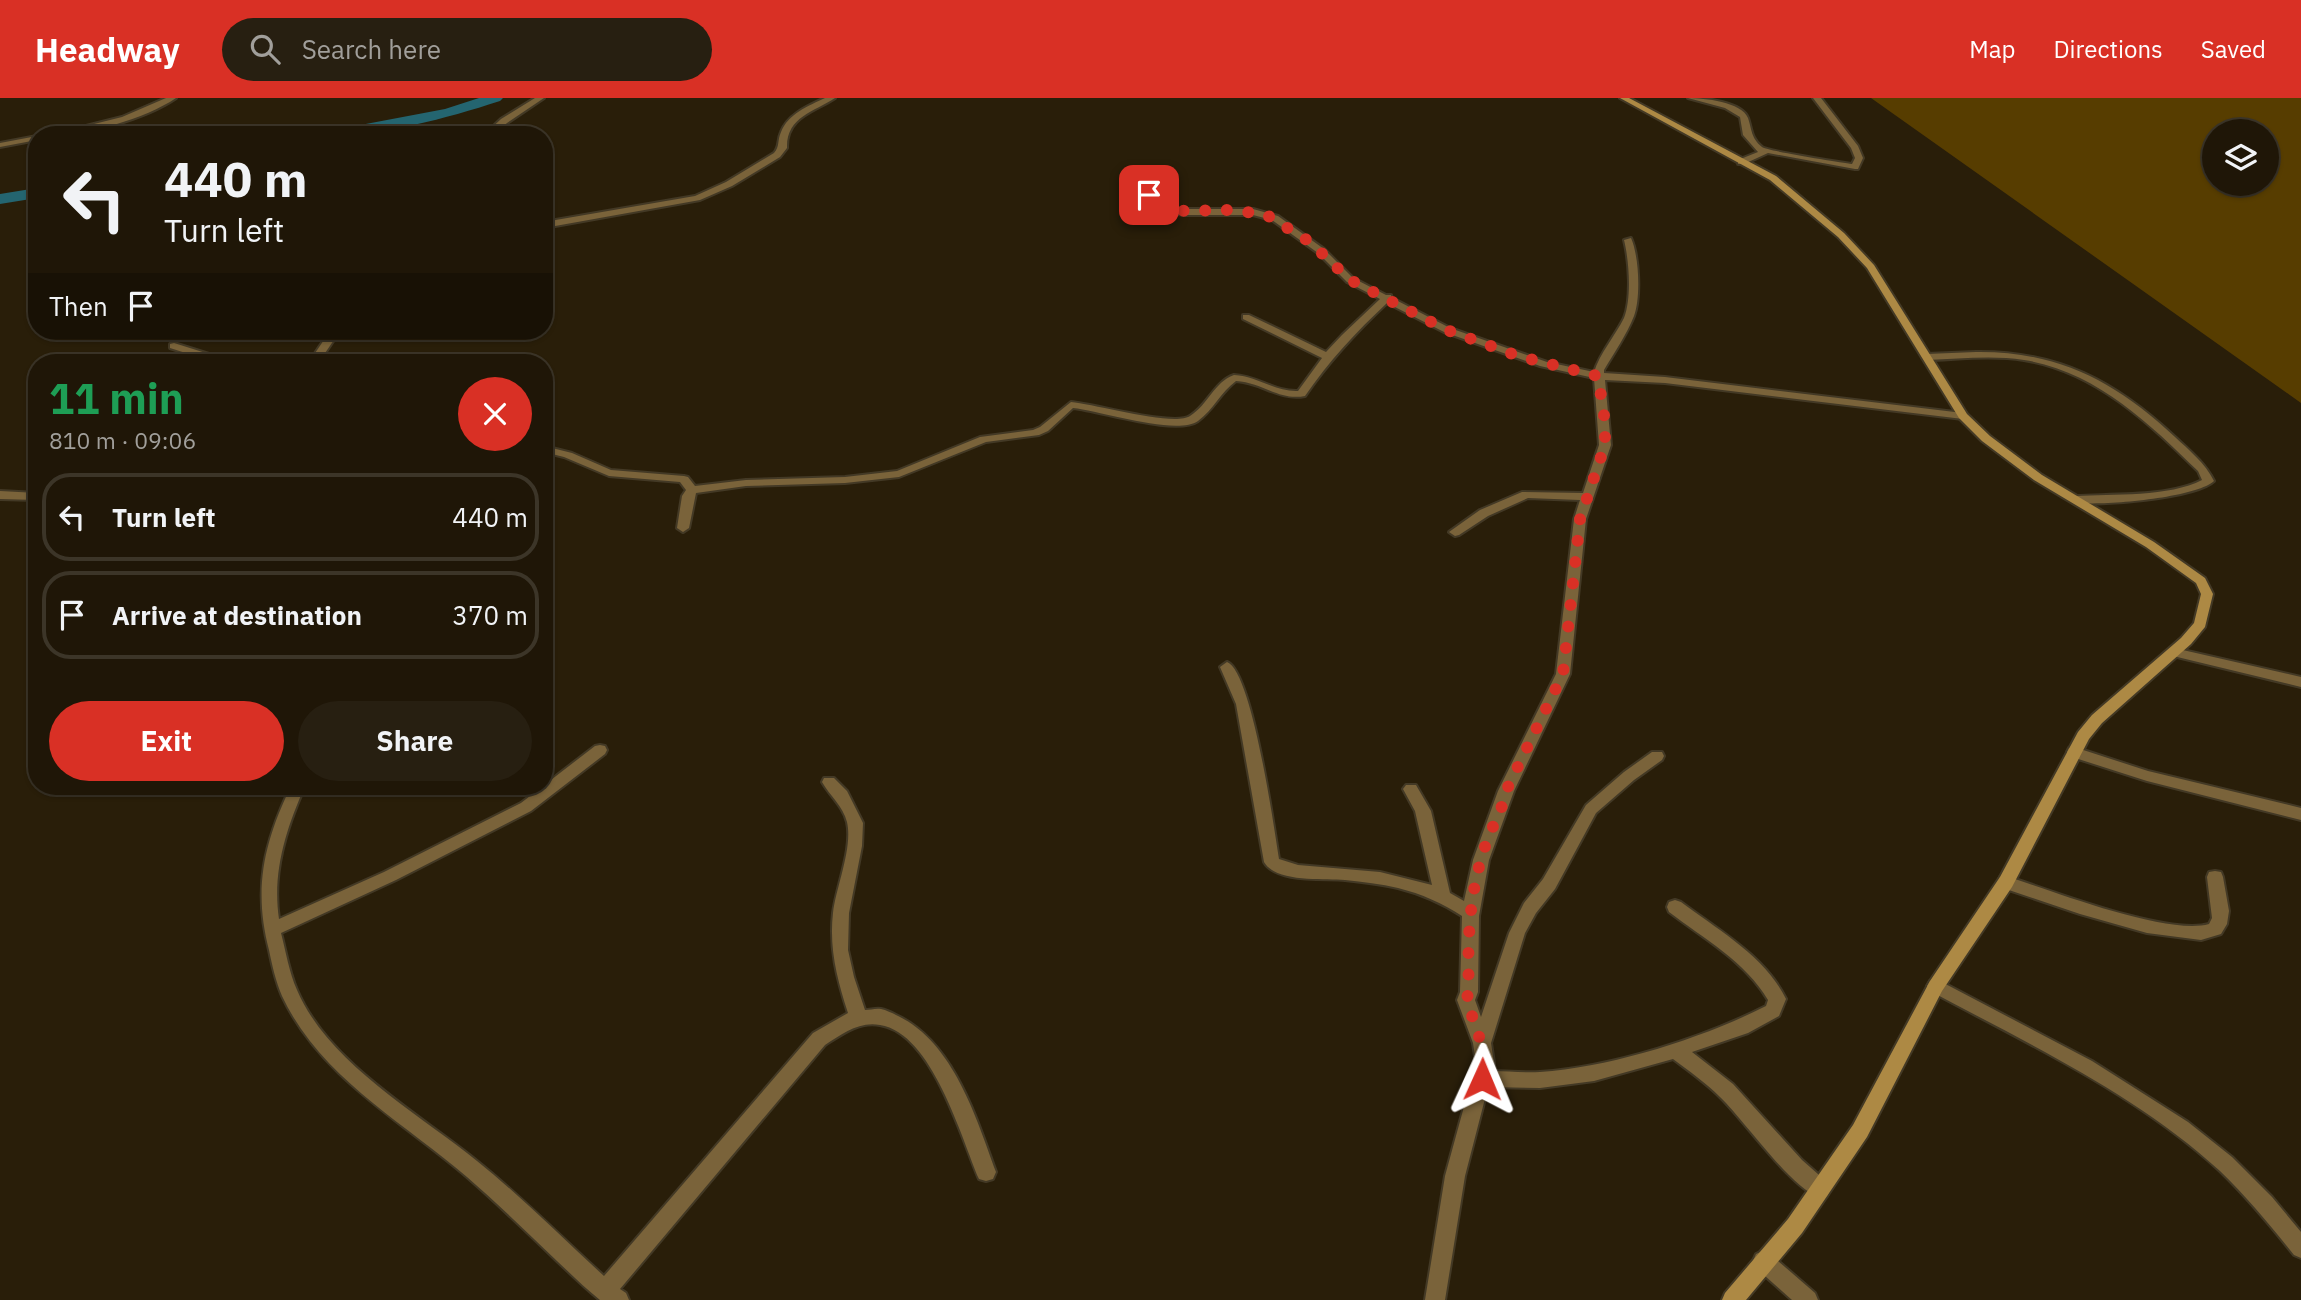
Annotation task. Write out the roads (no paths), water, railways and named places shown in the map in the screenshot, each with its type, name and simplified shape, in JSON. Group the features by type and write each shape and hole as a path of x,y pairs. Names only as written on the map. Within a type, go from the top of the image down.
{"street":[{"path":"94,126 117,121 172,98"},
{"path":"498,126 540,98"},
{"path":"553,223 697,198 714,192 777,155 783,148 782,139 787,125 802,113 831,98"},
{"path":"1624,98 1773,178 1854,248 1871,267 1902,321 1964,416 1995,447 2076,500 2145,540 2201,581 2207,594 2200,624 2174,652 2097,719 2083,736 2006,882 1936,986 1860,1131 1795,1226 1732,1300"},
{"path":"1692,98 1727,106 1740,112 1747,135 1762,152"},
{"path":"1741,162 1762,152 1778,152 1855,167 1859,158 1854,148 1817,98"},
{"path":"0,145 28,140"},
{"path":"1147,183 1150,201 1158,209 1185,212 1253,212 1275,218 1321,251 1343,275 1474,341 1544,364 1598,376 1665,380 1964,416"},
{"path":"1435,1300 1455,1176 1485,1063 1482,1043 1466,1000 1469,992 1469,912 1473,887 1487,840 1504,804 1506,791 1563,674 1571,591 1586,497 1605,445 1605,422 1598,376 1601,363 1629,317 1632,306 1633,257 1628,240"},
{"path":"683,528 688,496 692,490 746,482 845,480 899,474 984,439 1035,433 1044,429 1071,405 1186,422 1197,416 1234,378 1245,378 1281,393 1301,394 1328,357 1388,297"},
{"path":"1246,317 1328,357"},
{"path":"174,346 199,354"},
{"path":"1927,358 2025,357 2048,362 2090,379 2132,404 2203,470 2208,481 2203,487 2183,491 2076,500"},
{"path":"553,452 609,473 684,479 692,490"},
{"path":"1455,532 1484,513 1526,494 1586,497"},
{"path":"0,495 28,497"},
{"path":"2174,652 2301,682"},
{"path":"1227,667 1245,714 1272,862 1292,872 1346,874 1426,888 1469,912"},
{"path":"553,786 600,750"},
{"path":"2074,752 2147,776 2301,814"},
{"path":"1482,1043 1517,933 1530,908 1549,884 1591,809 1657,756"},
{"path":"830,782 842,795 855,823 854,846 841,913 839,950 858,1017"},
{"path":"1411,789 1423,811 1442,895"},
{"path":"294,795 284,815 271,862 267,895 271,930 290,994 310,1027 334,1055 369,1087 473,1170 612,1295 820,1039 838,1023 858,1017 894,1021 914,1033 937,1059 966,1115 986,1172"},
{"path":"271,930 390,876 526,807 542,795"},
{"path":"2006,882 2050,898 2141,924 2178,933 2196,933 2210,932 2217,927 2220,918 2215,877"},
{"path":"1482,1079 1566,1078 1676,1050 1742,1027 1773,1011 1777,999 1767,984 1744,961 1675,907"},
{"path":"1936,986 2123,1087 2236,1173 2301,1248"},
{"path":"1676,1050 1726,1090 1795,1167 1820,1189"},
{"path":"1763,1261 1808,1300"}],"waterway":[{"path":"381,126 448,113 495,98"},
{"path":"0,199 28,194"}]}
